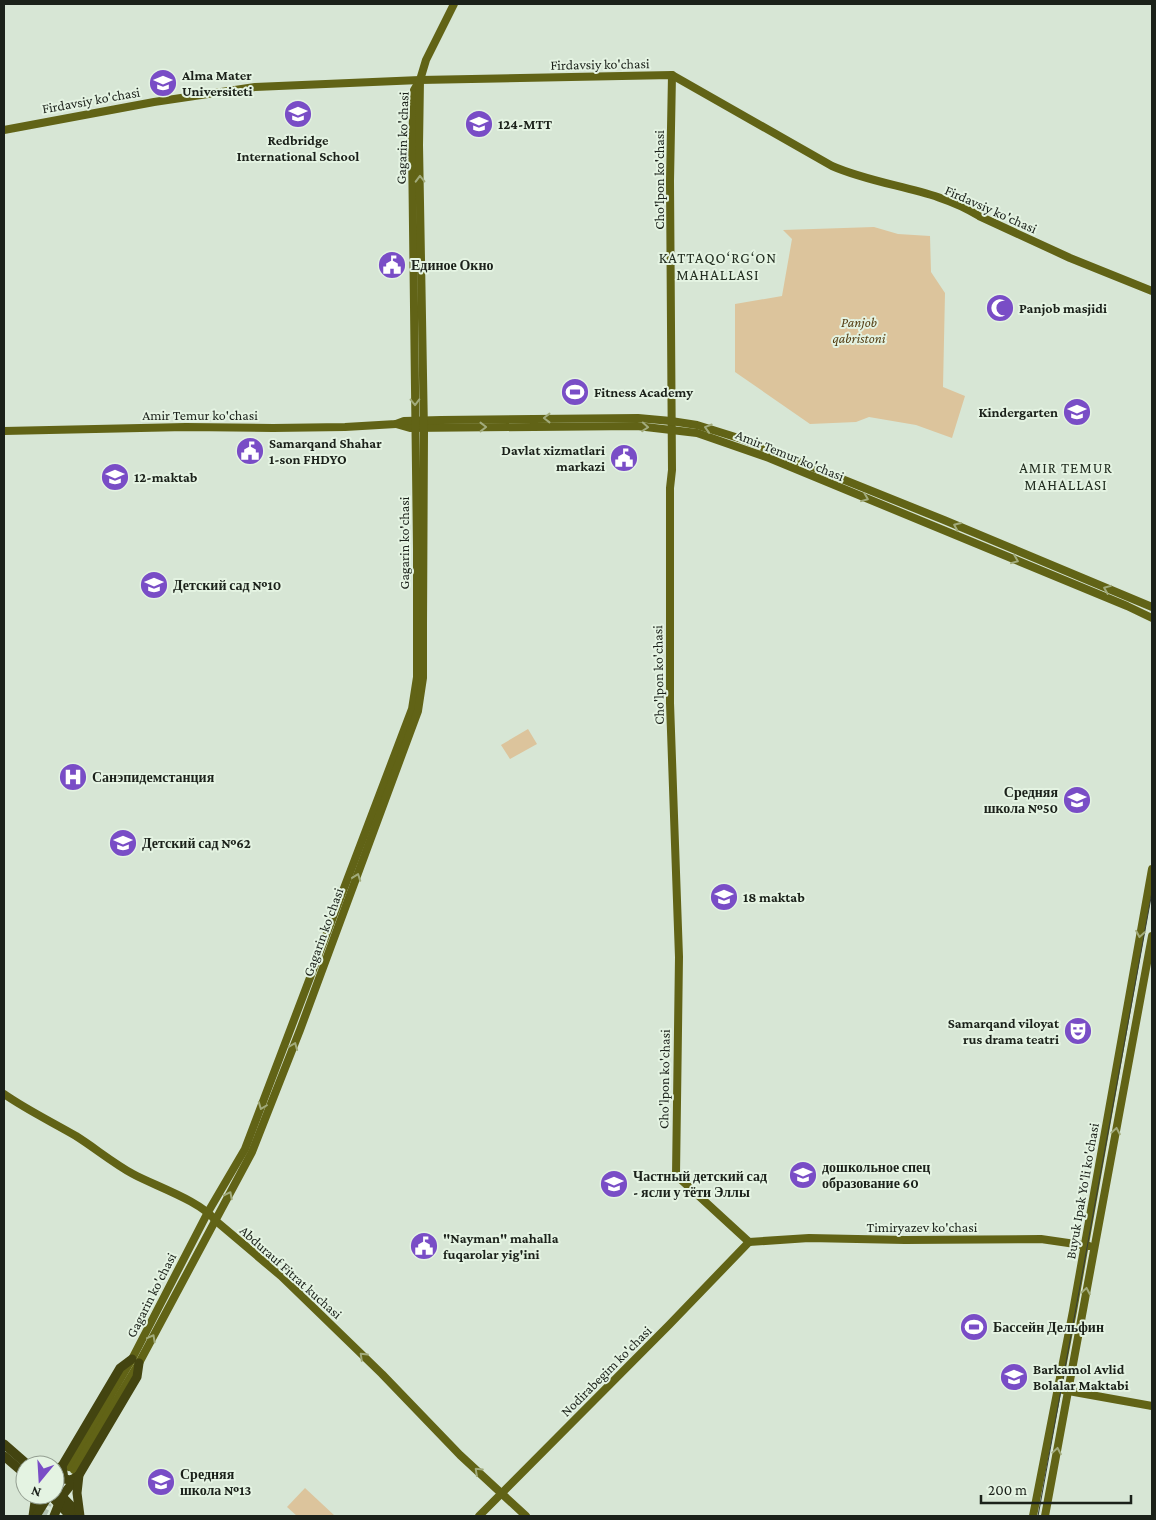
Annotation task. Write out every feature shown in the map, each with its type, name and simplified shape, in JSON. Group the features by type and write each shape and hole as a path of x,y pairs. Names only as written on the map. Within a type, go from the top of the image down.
{"main road":[{"name":"Gagarin ko'chasi","path":"136,1361 216,1221 252,1152 300,1030 418,711 423,678 420,424 412,145 414,90 420,80 426,60 454,4"},
{"name":"Firdavsiy ko'chasi","path":"4,130 171,99 255,87 420,80 672,75 832,166 854,176 904,187 966,208 1067,256 1152,291"},
{"name":"Cho'lpon ko'chasi","path":"672,75 670,181 672,470 670,488 669,603 670,703 679,957 676,1175 749,1242"},
{"name":"Amir Temur ko'chasi","path":"4,430 186,427 281,428 396,424 404,421 420,424 638,418 671,425 697,425 745,440 840,484 1152,618"},
{"name":"Gagarin ko'chasi","path":"136,1361 208,1212 245,1149 412,709 417,669 420,424"},
{"name":"Amir Temur ko'chasi","path":"840,484 944,520 1152,607"},
{"name":"Buyuk Ipak Yo'li ko'chasi","path":"1033,1516 1152,869"},
{"name":"Buyuk Ipak Yo'li ko'chasi","path":"1045,1516 1152,936"},
{"name":"Abdurauf Fitrat kuchasi","path":"4,1094 24,1109 89,1144 134,1175 156,1184 208,1212 281,1276 382,1374 460,1455 526,1516"},
{"name":"Timiryazev ko'chasi","path":"749,1242 809,1238 896,1240 1041,1239 1094,1248"},
{"name":"Nodirabegim ko'chasi","path":"479,1516 749,1242"},
{"path":"68,1470 137,1377 136,1361 120,1368 68,1470 77,1493 80,1516"},
{"path":"1057,1389 1152,1406"},
{"path":"4,1444 17,1455"},
{"path":"4,1456 15,1465"},
{"path":"65,1504 80,1516"},
{"path":"35,1516 42,1505"},
{"path":"63,1505 70,1516"},
{"path":"35,1516 42,1512 50,1516"}],"green space":[{"name":"Panjob qabristoni","path":"874,227 898,234 930,236 931,272 945,293 943,387 965,396 952,438 916,425 869,417 856,422 810,424 735,372 735,304 782,296 792,239 783,230"},
{"path":"528,729 537,744 510,759 501,745"},
{"path":"305,1488 335,1516 297,1516 287,1507"}],"tunnel":[{"path":"42,1516 47,1505"}],"tram line":[{"path":"1038,1516 1152,892"}],"place":[{"name":"Alma Mater Universiteti","path":"163,83"},
{"name":"Redbridge International School","path":"298,114"},
{"name":"124-MTT","path":"479,124"},
{"name":"Единое Окно","path":"392,265"},
{"name":"Panjob masjidi","path":"1000,308"},
{"name":"Fitness Academy","path":"575,392"},
{"name":"Kindergarten","path":"1077,412"},
{"name":"Samarqand Shahar 1-son FHDYO","path":"250,451"},
{"name":"Davlat xizmatlari markazi","path":"624,458"},
{"name":"12-maktab","path":"115,477"},
{"name":"Детский сад №10","path":"154,585"},
{"name":"Санэпидемстанция","path":"73,777"},
{"name":"Средняя школа №50","path":"1077,800"},
{"name":"Детский сад №62","path":"123,843"},
{"name":"18 maktab","path":"724,897"},
{"name":"Samarqand viloyat rus drama teatri","path":"1078,1031"},
{"name":"дошкольное спец образование 60","path":"803,1175"},
{"name":"Частный детский сад - ясли у тёти Эллы","path":"614,1184"},
{"name":"\"Nayman\" mahalla fuqarolar yig'ini","path":"424,1246"},
{"name":"Бассейн Дельфин","path":"974,1327"},
{"name":"Barkamol Avlid Bolalar Maktabi","path":"1014,1377"},
{"name":"Средняя школа №13","path":"161,1482"}],"district":[{"name":"KATTAQO‘RG‘ON MAHALLASI","path":"718,266"},
{"name":"AMIR TEMUR MAHALLASI","path":"1066,476"}]}
